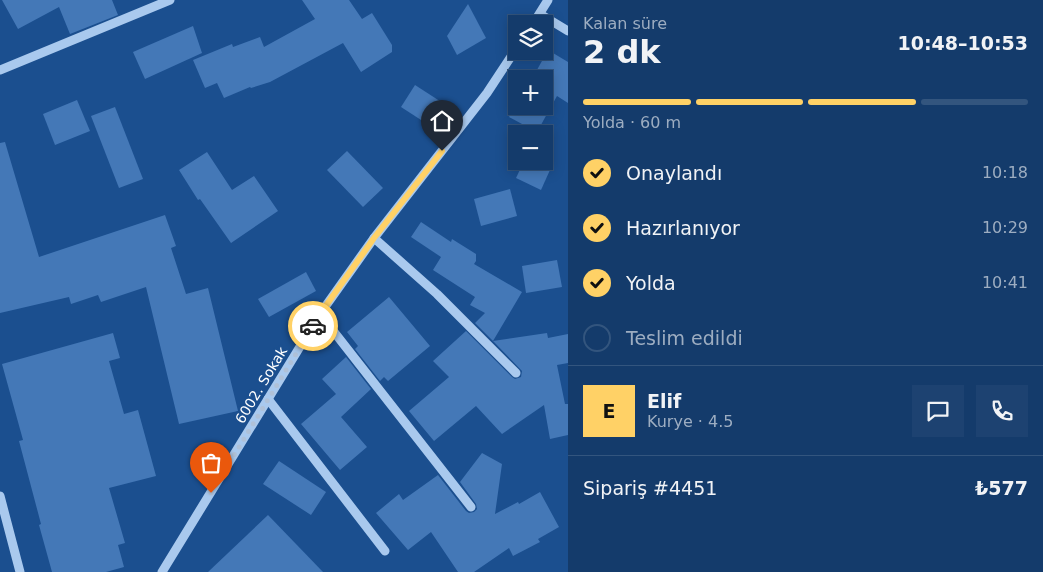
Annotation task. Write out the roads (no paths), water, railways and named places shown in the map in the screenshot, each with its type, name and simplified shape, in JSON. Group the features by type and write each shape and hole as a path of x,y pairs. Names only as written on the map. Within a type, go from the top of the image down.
{"street":[{"path":"0,70 170,0"},
{"path":"548,0 540,14 568,31"},
{"name":"6002. Sokak","path":"162,572 320,314 374,238 487,93 509,60"},
{"path":"374,238 437,294 516,373"},
{"path":"320,314 471,507"},
{"path":"268,399 385,551"},
{"path":"0,498 20,572"}]}
